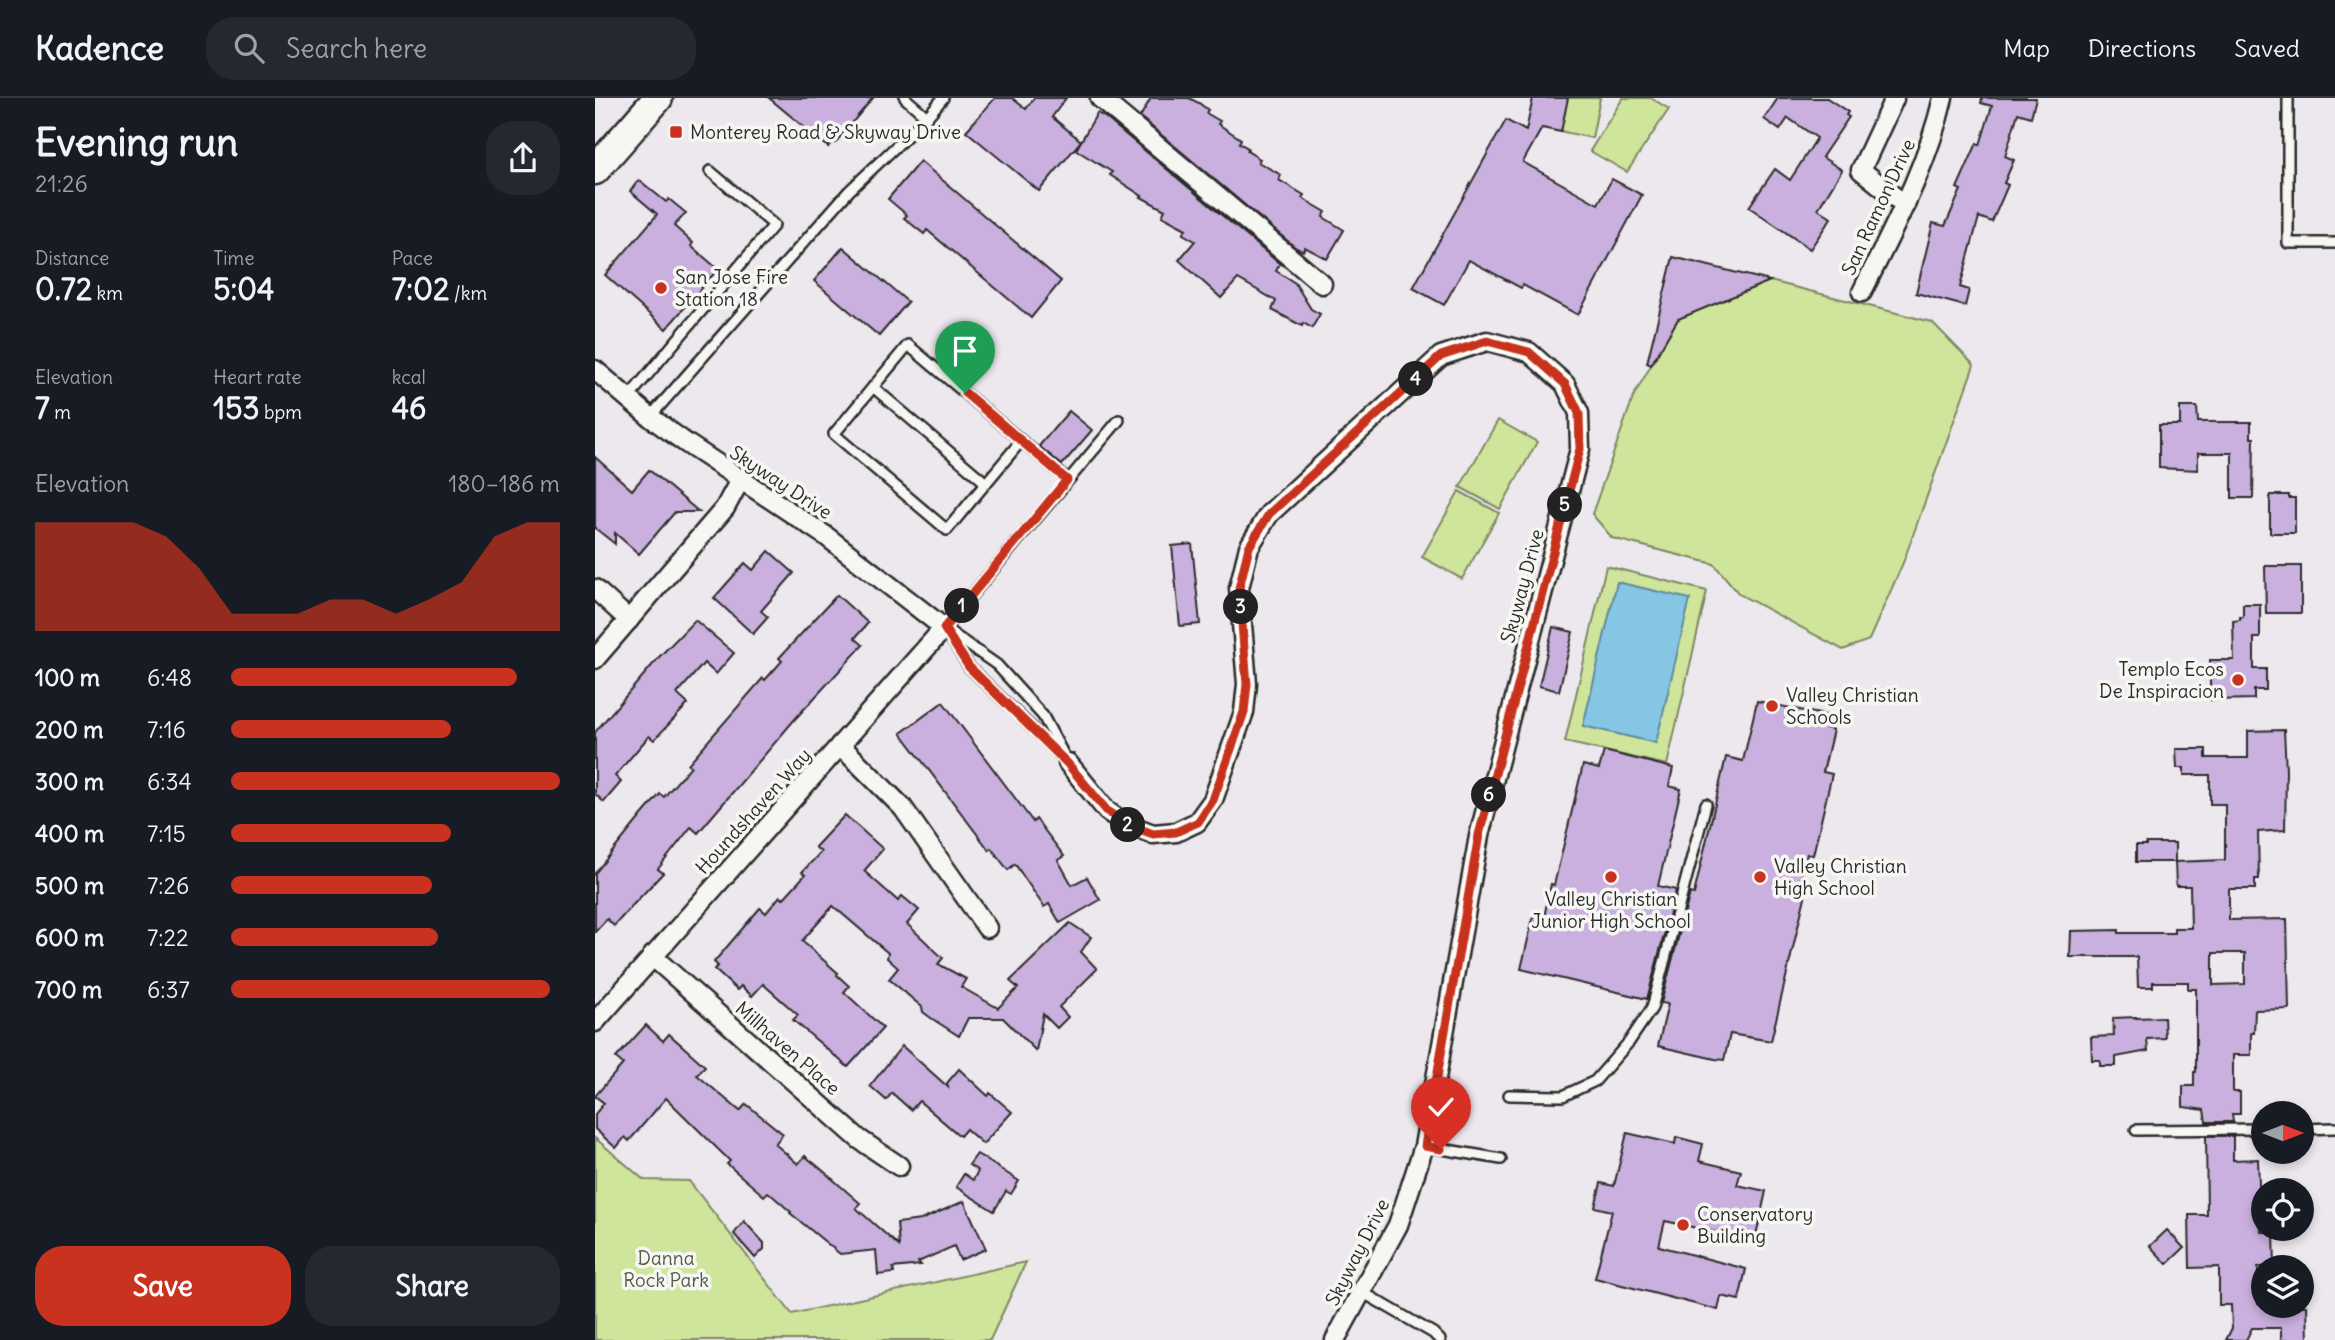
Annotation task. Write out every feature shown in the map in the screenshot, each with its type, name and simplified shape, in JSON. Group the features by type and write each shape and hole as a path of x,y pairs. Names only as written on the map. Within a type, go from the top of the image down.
{"main road":[{"path":"595,170 658,98"}],"street":[{"path":"1100,98 1322,284"},
{"path":"1894,98 1861,170 1905,205"},
{"name":"San Ramon Drive","path":"1862,292 1905,205 1936,130 1943,98"},
{"name":"Skyway Drive","path":"1067,763 1107,811 1124,823 1153,834 1176,832 1198,822 1213,800 1244,712 1247,684 1239,588 1249,547 1269,514 1441,356 1487,341 1529,352 1565,384 1579,413 1580,449 1479,835 1425,1146 1398,1225 1335,1340"},
{"name":"Skyway Drive","path":"595,370 650,417 825,536 944,628"},
{"path":"595,659 725,508 740,480"},
{"path":"595,589 629,620"},
{"name":"Houndshaven Way","path":"595,1022 944,628"},
{"path":"839,746 903,808 987,928"},
{"name":"Millhaven Place","path":"652,956 859,1139 899,1166"}],"lane":[{"path":"905,98 927,117"},
{"path":"650,417 849,191 927,117 943,98"},
{"path":"2288,98 2288,243 2335,243"},
{"path":"628,398 774,225 710,171"},
{"path":"1021,441 947,530 834,435 908,345 1067,480"},
{"path":"873,387 986,483"},
{"path":"944,628 1119,420"},
{"name":"Skyway Drive","path":"944,628 969,667 1067,763"},
{"name":"Skyway Drive","path":"944,628 997,665 1043,716 1067,763"},
{"path":"1509,1095 1563,1096 1595,1081 1629,1042 1653,1008 1706,804"},
{"path":"2314,1129 2335,1128"},
{"path":"2136,1130 2251,1129"},
{"path":"1425,1146 1501,1159"},
{"path":"1362,1292 1433,1333 1440,1340"}],"green space":[{"path":"1556,98 1600,98 1592,138 1550,129"},
{"path":"1623,98 1651,98 1669,109 1627,172 1590,151"},
{"path":"1770,281 1932,322 1974,365 1903,563 1869,640 1843,650 1739,594 1714,564 1612,538 1592,514 1634,395 1678,319"},
{"path":"1498,420 1537,442 1500,509 1460,487"},
{"path":"1459,491 1499,513 1462,579 1422,557"},
{"path":"1606,566 1707,591 1667,765 1565,742"},
{"name":"Danna Rock Park","path":"595,1138 644,1180 689,1181 792,1314 1026,1262 990,1340 595,1340"}],"water":[{"path":"1617,582 1690,599 1656,743 1583,726"}],"building":[{"path":"769,98 873,98 835,143 833,141 828,147"},
{"path":"995,98 1012,98 1026,109 1034,98 1066,98 1052,117 1081,141 1039,191 966,131"},
{"path":"1151,98 1189,98 1199,103 1208,110 1206,113 1220,121 1218,124 1241,139 1239,143 1260,159 1258,162 1281,175 1279,180 1326,212 1323,217 1344,230 1327,259 1305,247 1303,251 1296,248 1140,117"},
{"path":"1533,98 1568,98 1561,132 1542,128 1523,162 1598,204 1612,179 1642,195 1578,315 1469,260 1444,305 1413,288 1506,120 1526,131"},
{"path":"1778,98 1827,98 1848,112 1846,115 1849,117 1822,157 1842,170 1818,209 1831,218 1810,249 1749,207 1775,169 1790,180 1817,138 1788,118 1780,130 1764,119"},
{"path":"1982,98 2036,98 2031,117 2018,113 2005,156 2014,160 2004,183 2008,185 1992,222 1979,217 1960,287 1969,290 1965,306 1916,293 1933,223 1945,226 1961,190 1957,188 1977,143 1980,145 1992,106 1981,103"},
{"path":"1097,113 1280,264 1276,271 1295,283 1311,309 1320,314 1312,328 1303,323 1302,326 1272,310 1276,301 1238,279 1221,298 1179,260 1195,241 1183,234 1186,229 1162,216 1165,210 1141,197 1110,175 1112,172 1076,150"},
{"path":"920,161 1061,281 1031,318 927,230 924,234 904,218 907,215 888,199"},
{"name":"San Jose Fire Station 18","path":"639,180 666,202 669,199 686,213 674,226 693,243 691,246 718,269 666,329 605,275 657,214 630,191"},
{"path":"843,247 908,302 879,336 814,281"},
{"path":"1673,257 1770,281 1678,319 1651,365 1647,363"},
{"path":"2180,407 2197,407 2198,422 2251,422 2251,438 2254,438 2253,498 2232,498 2232,453 2198,453 2198,470 2159,468 2159,425 2180,425"},
{"path":"1069,411 1092,430 1062,465 1039,446"},
{"path":"595,457 632,490 649,470 699,512 675,512 639,554 615,533 615,544 595,528"},
{"path":"2270,495 2289,495 2289,498 2295,498 2295,533 2270,533"},
{"path":"1192,544 1200,624 1180,626 1172,546"},
{"path":"769,551 794,573 761,611 768,617 753,634 714,598 745,563 753,570"},
{"path":"2265,566 2301,566 2301,613 2266,613"},
{"path":"837,595 868,623 855,638 863,645 795,719 698,833 691,827 658,869 663,873 614,926 607,919 595,932 595,873 660,794 664,797 691,766 688,764 763,678 765,680 782,661 779,658"},
{"name":"Templo Ecos De Inspiracion","path":"2243,604 2260,604 2260,638 2254,638 2254,669 2266,669 2266,690 2254,690 2254,699 2210,700 2210,660 2234,660 2233,621 2243,617"},
{"path":"695,620 734,653 716,674 704,663 677,694 688,704 654,740 649,736 615,776 621,782 604,802 595,794 595,732 660,656"},
{"path":"1553,627 1573,632 1559,691 1539,686"},
{"path":"1757,701 1829,716 1826,728 1833,730 1823,772 1832,774 1813,855 1807,854 1797,895 1805,897 1771,1041 1730,1034 1724,1060 1658,1046 1668,1004 1661,1003 1690,893 1694,894 1726,757 1743,761"},
{"path":"943,702 1033,822 1036,819 1064,856 1058,860 1072,885 1087,877 1100,900 1060,923 1049,904 1044,907 1015,864 1008,870 991,848 989,850 901,733"},
{"path":"2284,730 2285,830 2258,832 2259,879 2255,879 2255,889 2229,889 2229,920 2287,919 2289,1009 2255,1010 2251,1055 2233,1055 2233,1092 2240,1092 2240,1114 2232,1114 2233,1122 2206,1122 2204,1110 2183,1107 2183,1086 2194,1086 2196,1072 2196,989 2188,989 2188,982 2153,982 2153,987 2138,987 2137,957 2070,957 2071,931 2174,933 2174,928 2191,928 2190,886 2176,886 2175,862 2225,860 2225,804 2210,804 2210,775 2184,775 2184,768 2177,768 2176,749 2206,749 2206,758 2248,758 2248,731","holes":["2213,953 2245,953 2245,984 2213,985"]},
{"path":"1604,751 1673,768 1669,786 1681,789 1658,886 1676,890 1647,999 1521,969 1534,914 1544,917 1551,884 1554,885 1583,765 1599,769"},
{"path":"845,815 883,849 864,871 898,901 902,896 919,910 907,924 943,958 938,964 966,979 961,987 998,1008 1018,988 1010,981 1070,923 1091,937 1081,952 1097,969 1059,1007 1068,1017 1057,1028 1043,1014 1036,1051 1003,1018 968,1018 959,1036 931,1018 889,979 898,968 887,958 888,953 833,906 802,941 838,973 849,986 844,992 883,1028 848,1067 793,1020 798,1015 763,984 752,996 741,986 737,990 714,969 718,966 714,962 760,908 766,913 780,896 783,899 805,875 802,872 821,852 815,847"},
{"path":"2175,843 2175,862 2136,862 2136,845"},
{"path":"2164,1017 2165,1038 2147,1039 2148,1051 2116,1057 2116,1066 2100,1066 2100,1060 2092,1060 2091,1037 2114,1036 2113,1018"},
{"path":"646,1025 663,1041 669,1034 705,1066 697,1075 740,1111 746,1104 783,1134 775,1144 798,1164 805,1156 821,1169 860,1203 856,1208 899,1246 897,1223 921,1220 964,1201 986,1249 960,1260 954,1246 918,1262 921,1265 893,1268 894,1273 878,1275 876,1250 840,1254 768,1192 764,1196 727,1164 730,1161 666,1098 629,1141 625,1137 616,1148 595,1129 595,1114 604,1103 595,1096 623,1064 616,1058"},
{"path":"902,1046 948,1087 947,1083 959,1069 988,1096 990,1093 1012,1112 983,1144 966,1129 960,1136 919,1101 911,1110 892,1093 886,1100 870,1086"},
{"name":"Conservatory Building","path":"1627,1133 1675,1144 1676,1137 1703,1144 1699,1161 1741,1171 1737,1185 1766,1191 1755,1241 1665,1221 1659,1246 1746,1269 1739,1300 1721,1296 1718,1310 1595,1278 1612,1211 1595,1207 1601,1183 1614,1186"},
{"path":"2206,1136 2233,1136 2233,1160 2251,1159 2251,1164 2258,1164 2259,1178 2251,1178 2251,1241 2274,1241 2275,1255 2251,1255 2251,1318 2307,1318 2308,1340 2281,1340 2281,1328 2252,1328 2246,1340 2226,1340 2232,1328 2231,1305 2219,1305 2219,1267 2190,1268 2189,1215 2207,1215"},
{"path":"977,1154 1019,1181 1011,1194 1006,1191 994,1211 956,1187 964,1174 973,1180 978,1171 969,1165"},
{"path":"744,1221 764,1243 764,1249 755,1258 734,1234"},
{"path":"2167,1230 2184,1248 2167,1264 2150,1246"}],"place":[{"name":"Monterey Road & Skyway Drive","path":"676,132"},
{"name":"San Jose Fire Station 18","path":"661,288"},
{"name":"Templo Ecos De Inspiracion","path":"2238,680"},
{"name":"Valley Christian Schools","path":"1772,706"},
{"name":"Valley Christian Junior High School","path":"1611,877"},
{"name":"Valley Christian High School","path":"1760,877"},
{"name":"Conservatory Building","path":"1683,1225"}],"route":[{"path":"965,393 1067,480 944,628 969,667 1067,763 1107,811 1124,823 1153,834 1176,832 1198,822 1213,800 1244,712 1247,684 1239,588 1249,547 1269,514 1441,356 1487,341 1529,352 1565,384 1579,413 1580,449 1479,835 1425,1146 1441,1149"}]}
